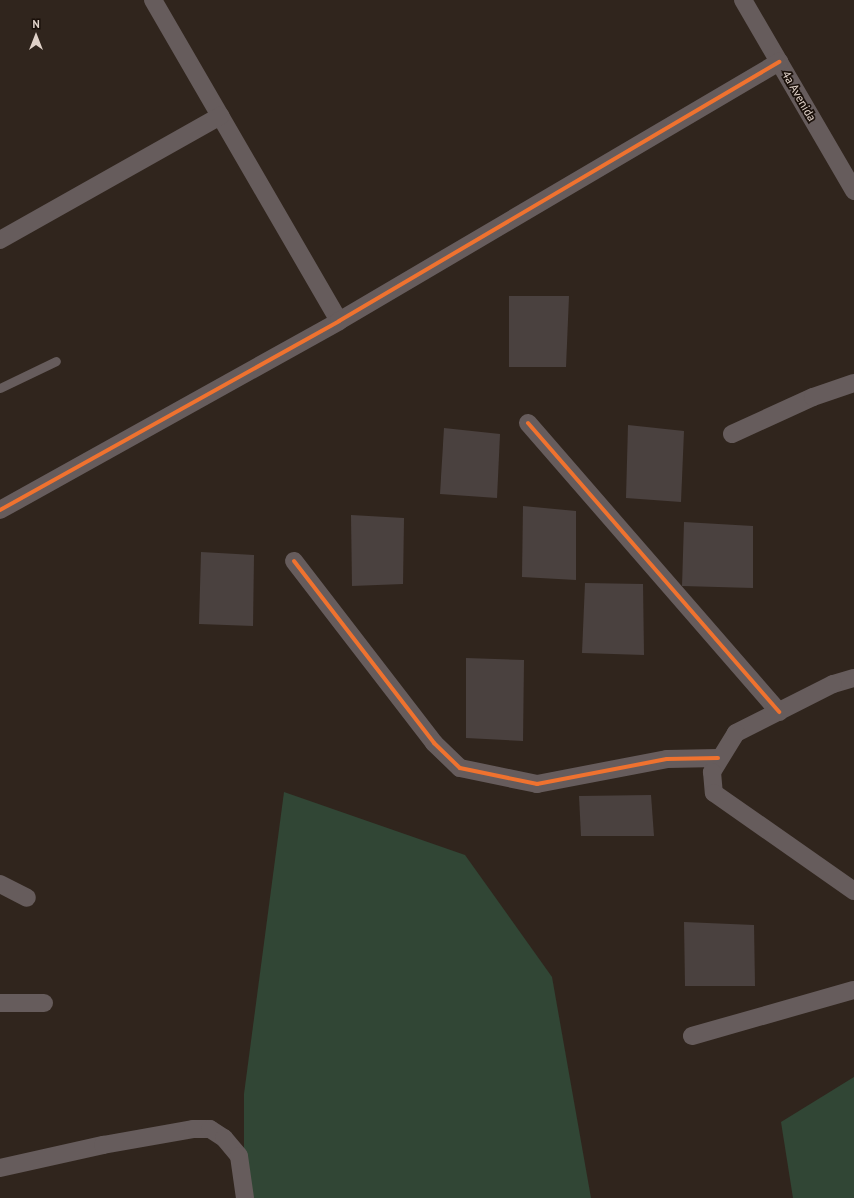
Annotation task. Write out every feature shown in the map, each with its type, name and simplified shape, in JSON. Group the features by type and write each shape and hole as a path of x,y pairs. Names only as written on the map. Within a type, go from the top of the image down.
{"street":[{"name":"4a Avenida","path":"743,0 854,191"},
{"path":"160,2 220,116 339,321"},
{"path":"0,510 339,321 779,62"},
{"path":"0,240 220,116"},
{"path":"732,434 813,397 854,383"},
{"path":"528,423 779,712"},
{"path":"294,561 434,743 460,768 537,784 660,760 718,758"},
{"path":"854,678 833,684 736,733 718,758 712,772 714,793 854,891"},
{"path":"0,884 27,898"},
{"path":"692,1036 854,990"},
{"path":"0,1003 44,1003"},
{"path":"0,1168 193,1128 210,1129 224,1138 239,1156 245,1198"}],"lane":[{"path":"0,388 56,361"}],"green space":[{"path":"284,792 465,855 552,977 591,1198 244,1198 244,1094"},
{"path":"854,1077 854,1198 793,1198 781,1122"}],"building":[{"path":"509,296 569,296 566,367 509,367"},
{"path":"628,425 684,431 681,502 626,498"},
{"path":"444,428 500,434 497,498 440,494"},
{"path":"523,506 576,511 576,580 522,577"},
{"path":"351,515 404,518 403,584 352,586"},
{"path":"684,522 753,526 753,588 682,586"},
{"path":"201,552 254,555 253,626 199,624"},
{"path":"585,583 643,584 644,655 582,653"},
{"path":"466,658 524,660 523,741 466,738"},
{"path":"651,795 654,836 581,836 579,796"},
{"path":"684,922 754,925 755,986 685,986"}],"cycle path":[{"path":"0,510 339,321 779,62"},
{"path":"528,423 779,712"},
{"path":"294,561 434,743 460,768 537,784 667,759 718,758"}]}
